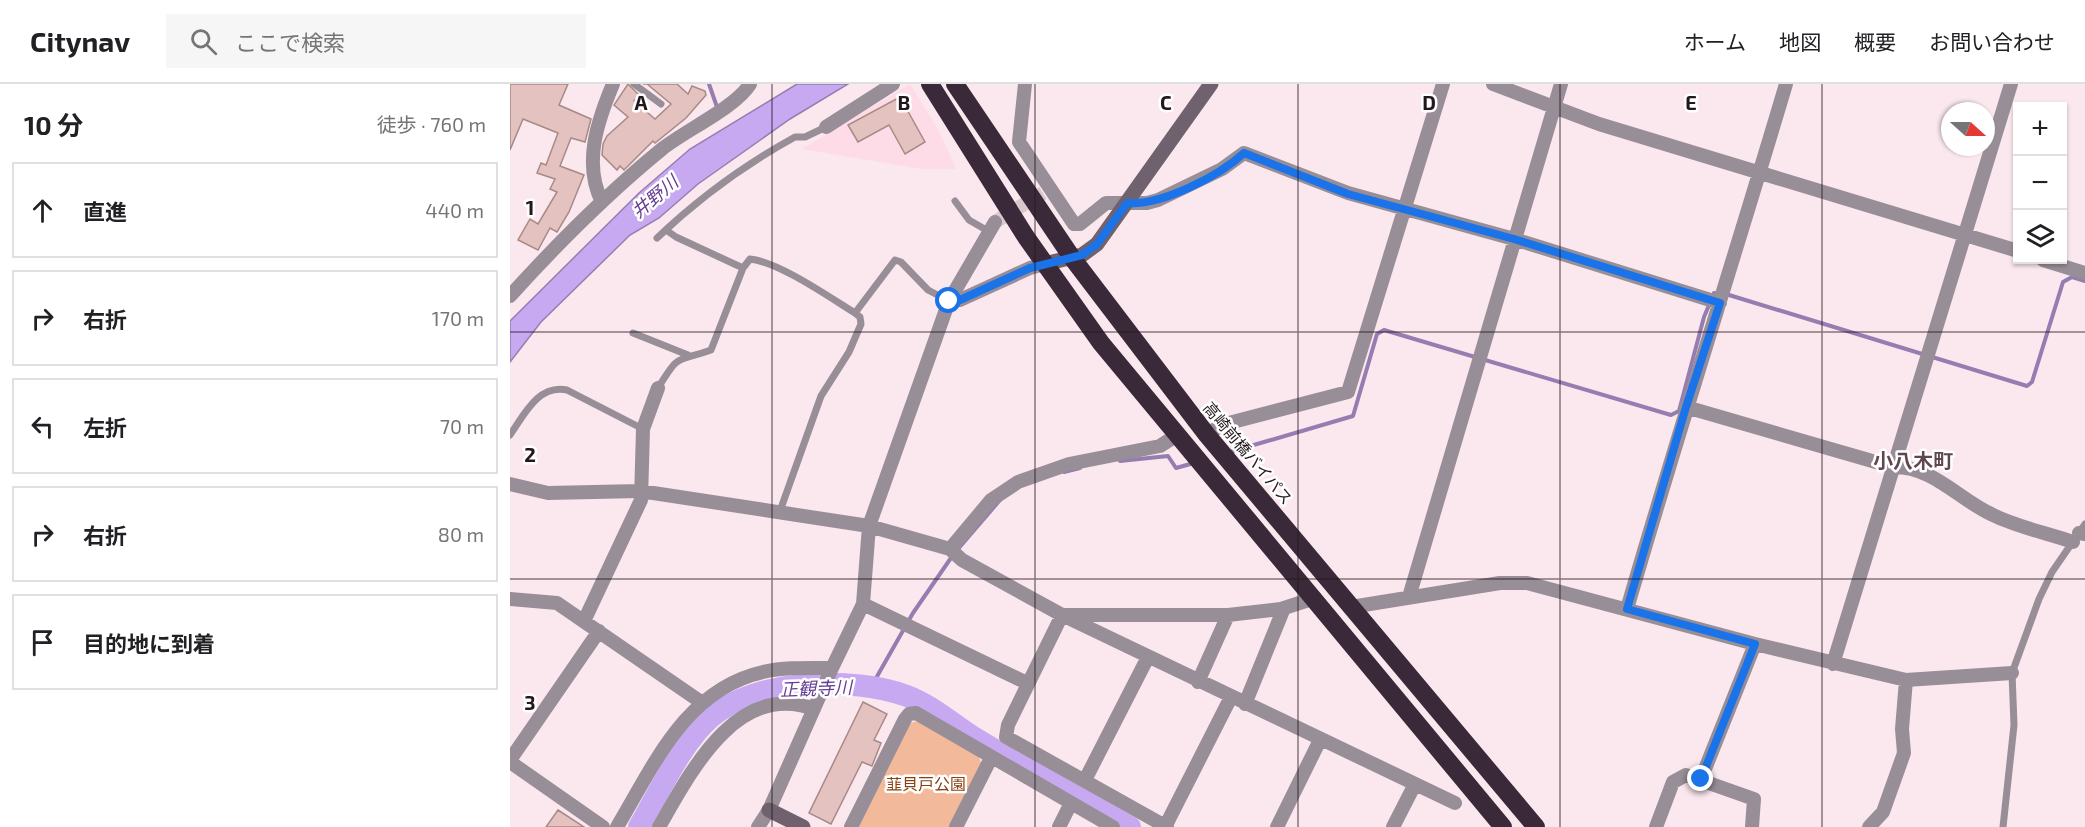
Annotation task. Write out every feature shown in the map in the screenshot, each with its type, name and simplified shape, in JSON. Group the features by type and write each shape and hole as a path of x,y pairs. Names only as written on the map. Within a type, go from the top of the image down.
{"highway":[{"path":"930,84 1044,264 1101,343 1503,827"},
{"name":"高崎前橋バイパス","path":"955,84 1073,259 1207,435 1536,827"}],"street":[{"path":"602,202 591,171 597,128 613,84"},
{"path":"510,296 602,202 663,148 742,95 750,84"},
{"path":"826,127 893,84"},
{"path":"1025,84 1019,142 1048,189 1074,224 1080,224 1106,203 1158,200 1222,169 1244,153 1340,191 1514,239 1720,303"},
{"path":"949,301 960,300 1030,268 1073,259 1097,244 1211,84"},
{"path":"1207,435 1221,425 1348,392 1443,84"},
{"path":"1493,84 1554,109 2013,249"},
{"path":"1408,597 1561,84"},
{"path":"1627,609 1686,407 1786,84"},
{"path":"1833,664 2011,84"},
{"path":"758,827 769,810 863,604 869,526 949,301 992,226"},
{"path":"2056,264 2085,273"},
{"path":"585,619 641,500 643,429 658,388"},
{"path":"1686,407 1893,467 1906,466 1936,479 1992,515 2080,533"},
{"path":"954,553 991,500 1018,482 1069,464 1160,446 1177,435"},
{"path":"510,484 548,493 640,491 780,511 869,526 954,553 1062,615 1455,803"},
{"path":"1351,607 1500,583 1527,583 1833,664 1906,680 2012,673"},
{"path":"1062,615 1228,615 1284,608 1315,598"},
{"path":"510,599 557,603 585,619 702,702"},
{"path":"863,604 1027,683"},
{"path":"1245,704 1284,608"},
{"path":"1062,615 1027,683 1008,725 1006,737 1166,827 1230,697"},
{"path":"1198,682 1228,615"},
{"path":"599,631 510,761 603,827"},
{"path":"1701,779 1755,644"},
{"path":"1085,780 1148,657"},
{"path":"617,827 679,726 702,702 731,682 764,671 830,672"},
{"path":"1869,827 1883,812 1904,753 1902,729 1906,680"},
{"path":"659,827 706,750 734,723 758,710 779,705 797,702 816,704"},
{"path":"851,827 909,714 916,713 1113,827"},
{"path":"1277,827 1320,740"},
{"path":"956,827 991,758"},
{"path":"1656,827 1673,782 1686,775 1754,799 1752,827"},
{"path":"1393,827 1415,784"},
{"path":"1059,827 1071,803"},
{"path":"769,810 803,827"}],"lane":[{"path":"634,84 661,104"},
{"path":"657,238 717,186 739,171 795,137 805,137 826,127"},
{"path":"955,201 969,220 992,226"},
{"path":"666,230 676,237 743,268"},
{"path":"658,388 674,363 688,355 711,350 743,268 750,259 764,262 806,283 860,317 861,324 849,352 821,396 780,511"},
{"path":"855,314 895,260 901,262 928,290 949,301"},
{"path":"633,333 688,355"},
{"path":"510,435 534,402 546,391 558,388 567,390 643,429"},
{"path":"2003,827 2006,819 2014,725 2012,673 2039,599 2080,533"}],"shaded area":[{"path":"910,84 940,133 956,169 922,169 802,149"}],"green space":[{"name":"韮貝戸公園","path":"917,721 979,757 982,765 951,827 858,827 908,724"}],"water":[{"name":"井野川","path":"797,84 848,84 790,119 698,184 659,218 630,235 541,322 510,362 510,321 639,193 690,149"}],"building":[{"path":"510,84 568,84 559,105 591,119 585,142 571,138 560,166 584,175 569,212 557,232 550,228 538,250 518,240 530,219 538,224 557,192 550,189 555,179 537,173 541,163 546,165 558,133 523,119 510,150"},
{"path":"628,84 639,95 634,101 655,119 671,104 647,84 677,84 688,94 692,86 705,91 706,95 686,118 655,143 653,141 624,170 620,166 617,170 602,155 603,144 607,136 628,117 614,105"},
{"path":"900,97 925,142 905,154 889,125 858,142 848,125"},
{"path":"863,702 887,714 874,740 881,743 872,766 862,762 831,824 809,813"},
{"path":"558,810 584,827 546,827"}],"waterway":[{"path":"709,84 717,107"},
{"path":"1230,452 1353,416 1377,334 1384,330 1671,415 1679,411 1704,317 1714,293 1729,295 2027,386 2032,382 2063,282 2072,277 2085,281"},
{"path":"1120,461 1168,456 1176,468 1194,463"},
{"path":"1064,472 1080,468"},
{"path":"958,549 1000,500"},
{"path":"871,687 913,613 953,555"},
{"name":"正観寺川","path":"639,827 680,754 711,717 730,704 753,695 779,688 833,684 885,690 916,700 992,749 1130,827"}],"tunnel":[{"path":"995,222 1046,191"}],"district":[{"name":"小八木町","path":"1913,461"}],"route":[{"path":"949,301 960,300 1030,268 1082,255 1097,244 1127,203 1138,204 1158,200 1222,169 1244,153 1348,194 1514,239 1720,303 1686,407 1627,609 1755,644 1701,779"}]}
